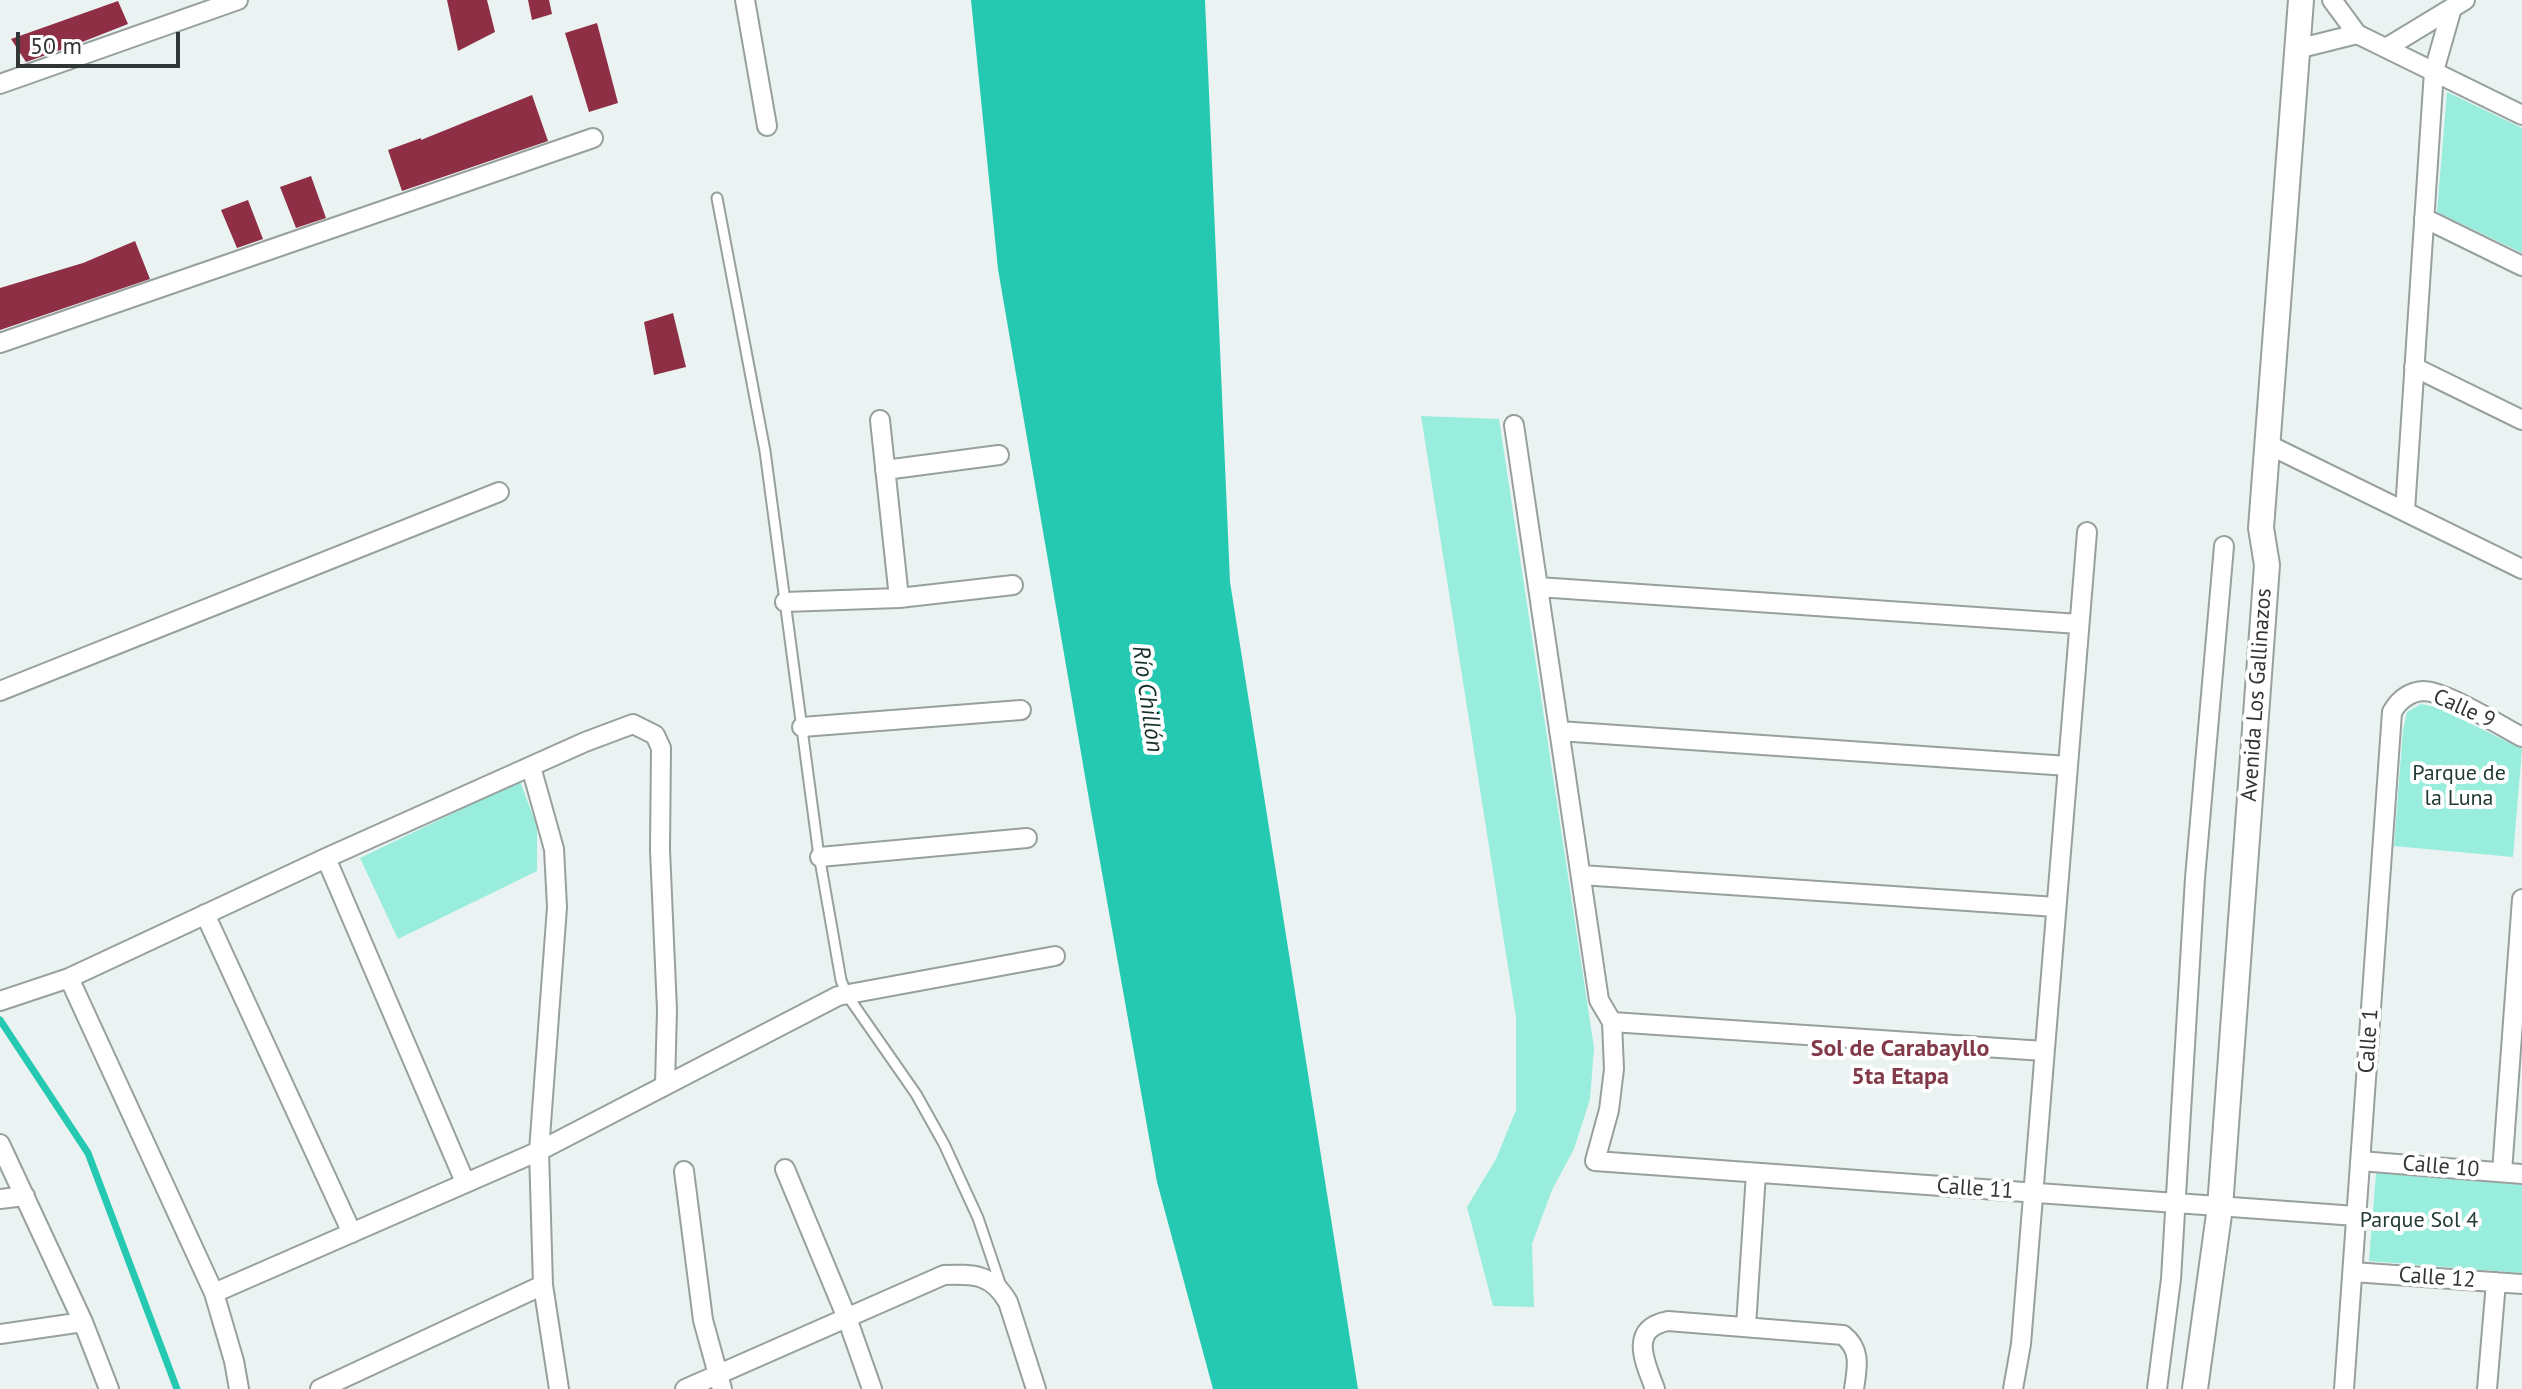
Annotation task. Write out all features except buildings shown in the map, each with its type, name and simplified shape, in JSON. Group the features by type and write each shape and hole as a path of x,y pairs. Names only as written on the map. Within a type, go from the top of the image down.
{"street":[{"path":"0,84 238,0"},
{"path":"745,0 767,126"},
{"name":"Avenida Los Gallinazos","path":"2195,1389 2220,1207 2267,565 2261,528 2301,0"},
{"path":"2332,0 2357,34 2522,115"},
{"path":"2386,48 2458,4"},
{"path":"2405,511 2434,71 2458,4"},
{"path":"2297,49 2357,34"},
{"path":"0,343 593,138"},
{"path":"2424,218 2522,266"},
{"path":"2414,367 2522,420"},
{"path":"880,420 899,598"},
{"path":"1514,425 1599,1000 1612,1022 2044,1051"},
{"path":"2267,444 2522,569"},
{"path":"885,470 999,455"},
{"path":"0,691 499,492"},
{"path":"2013,1389 2021,1344 2087,532"},
{"path":"2157,1389 2171,1279 2195,878 2224,546"},
{"path":"785,602 899,598 1013,585"},
{"path":"1538,587 2079,624"},
{"name":"Calle 9","path":"2405,697 2424,691 2441,694 2522,737"},
{"name":"Calle 1","path":"2344,1389 2392,712 2405,697"},
{"path":"802,727 1021,710"},
{"path":"0,1001 69,978 326,858 633,724 655,735 661,748 660,850 667,1010 665,1084"},
{"path":"1559,731 2068,766"},
{"path":"531,767 554,849 557,907 539,1151 543,1285 559,1389"},
{"path":"820,857 1027,838"},
{"path":"326,858 465,1182"},
{"path":"1581,875 2056,907"},
{"path":"2502,1172 2522,899"},
{"path":"205,914 352,1233"},
{"path":"214,1293 539,1151 838,996 1055,956"},
{"path":"69,978 214,1293 239,1389"},
{"name":"Calle 11","path":"1612,1022 1614,1069 1611,1097 1595,1161 2356,1216"},
{"path":"0,1144 83,1322 109,1389"},
{"name":"Calle 10","path":"2360,1161 2522,1174"},
{"path":"785,1169 847,1318 872,1389"},
{"path":"684,1171 703,1320 720,1382"},
{"path":"1746,1326 1756,1173"},
{"path":"0,1199 25,1196"},
{"name":"Calle 12","path":"2353,1272 2522,1284"},
{"path":"685,1389 720,1382 847,1318 944,1275 987,1279 1003,1293 1036,1389"},
{"path":"2487,1389 2496,1282"},
{"path":"320,1389 543,1285"},
{"path":"1655,1389 1641,1347 1649,1328 1668,1321 1843,1335 1853,1343 1856,1353 1854,1389"},
{"path":"0,1334 83,1322"}],"lane":[{"path":"717,198 765,451 820,857 841,980 847,995 916,1094 944,1144 978,1218 1003,1293"}],"green space":[{"path":"2447,92 2522,128 2522,253 2437,212"},
{"path":"1421,416 1499,419 1594,1048 1590,1099 1574,1149 1552,1190 1532,1244 1534,1307 1493,1306 1467,1207 1496,1159 1516,1110 1516,1017"},
{"name":"Parque de la Luna","path":"2421,704 2439,708 2522,749 2513,857 2394,846 2403,730 2407,712"},
{"path":"520,781 537,827 537,871 398,939 360,858"},
{"name":"Parque Sol 4","path":"2376,1173 2522,1185 2522,1273 2369,1261"}],"water":[{"name":"Río Chillón","path":"971,0 1205,0 1230,582 1358,1389 1213,1389 1157,1182 1091,811 998,269"}],"waterway":[{"path":"0,1020 88,1153 177,1389"}],"district":[{"name":"Sol de Carabayllo 5ta Etapa","path":"1900,1063"}]}
